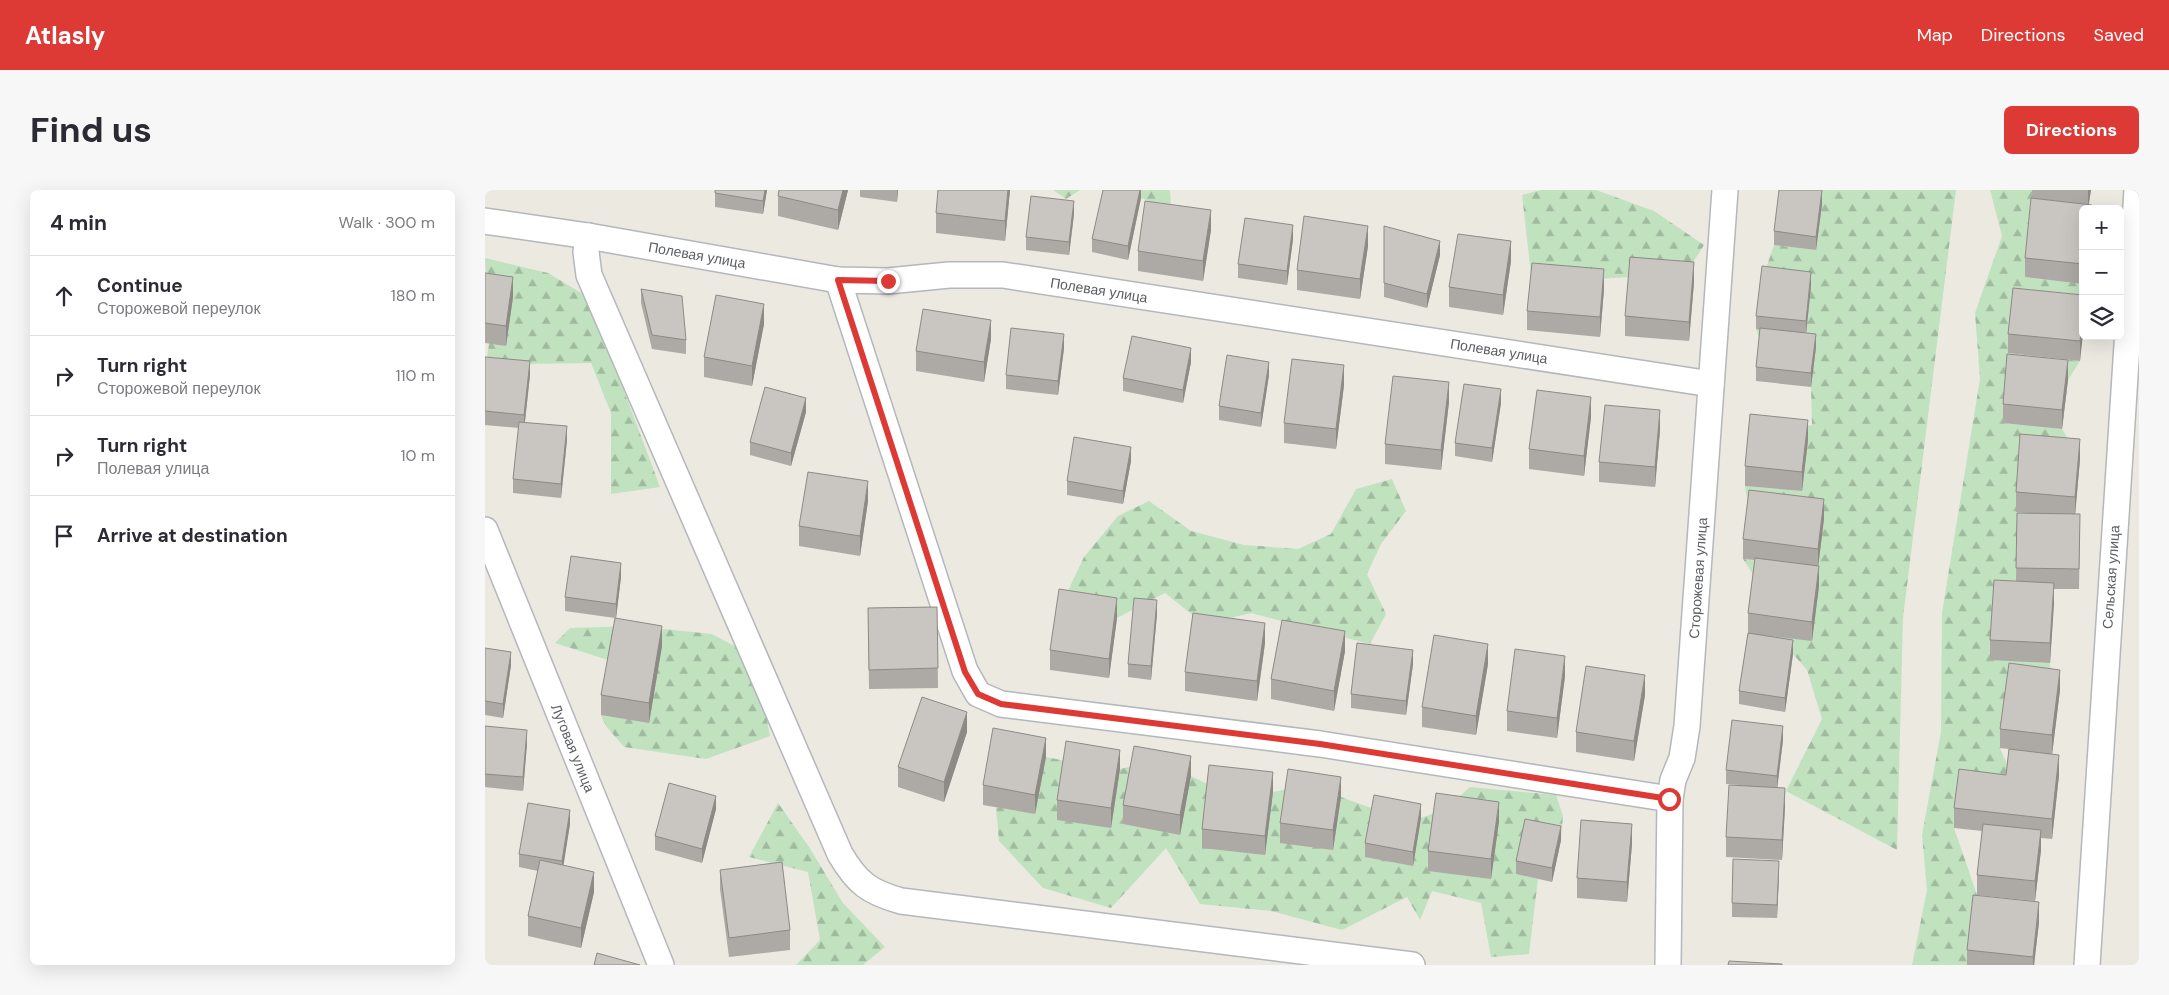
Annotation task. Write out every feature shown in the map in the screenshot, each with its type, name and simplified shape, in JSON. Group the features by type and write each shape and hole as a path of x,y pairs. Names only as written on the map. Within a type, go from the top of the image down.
{"street":[{"name":"Сторожевая улица","path":"1668,965 1669,799 1673,780 1682,758 1687,726 1725,190"},
{"name":"Сельская улица","path":"2087,965 2137,190"},
{"name":"Полевая улица","path":"485,221 588,236 838,280 888,281 949,275 1003,275 1711,384"},
{"path":"588,236 589,275 840,854 850,871 864,886 880,896 901,901 1412,965"},
{"path":"838,280 965,672 978,694 1001,704 1320,744 1669,799"},
{"name":"Луговая улица","path":"485,530 661,965"}],"green space":[{"path":"1053,190 1080,190 1066,199"},
{"path":"1131,190 1170,190 1171,209 1141,198"},
{"path":"1541,190 1596,190 1654,211 1704,245 1681,281 1630,277 1532,283 1522,195"},
{"path":"1779,190 1956,190 1903,618 1897,850 1786,791 1822,719 1807,670 1793,654 1748,646 1755,577 1743,559 1817,568 1824,519 1749,510 1745,486 1802,491 1750,434 1812,425 1811,387 1760,341 1756,329 1806,334 1811,286 1762,280 1774,245 1816,250"},
{"path":"1990,190 2033,190 2079,207 2079,317 2008,353 2080,361 2068,380 2003,423 2062,429 2080,459 2016,511 2075,517 2016,588 1990,659 2050,663 2053,689 2000,748 2009,769 2006,794 1959,789 1954,828 1977,895 1968,965 1912,965 1927,890 1922,835 1941,732 1942,613 1980,379 1975,313 2002,236"},
{"path":"485,258 548,273 583,294 614,364 660,487 611,494 611,413 591,363 526,364 485,370 489,344"},
{"path":"1392,479 1406,511 1381,544 1367,574 1386,614 1370,644 1251,613 1204,624 1165,593 1117,618 1065,597 1084,557 1118,516 1149,501 1191,531 1244,545 1298,549 1331,534 1356,489"},
{"path":"634,626 712,634 755,657 770,736 706,759 624,747 606,726 601,715 611,661 555,643 570,628"},
{"path":"1046,757 1066,761 1111,828 1120,769 1134,766 1180,835 1191,776 1209,785 1273,792 1288,789 1333,850 1341,797 1374,809 1412,866 1421,818 1447,806 1470,787 1556,795 1563,816 1561,840 1516,874 1538,879 1529,954 1491,957 1481,903 1432,891 1420,920 1407,897 1342,930 1271,911 1200,904 1166,848 1111,908 1043,888 999,841 996,807 1035,814"},
{"path":"778,803 809,847 843,903 885,947 863,965 796,965 820,940 808,872 749,857"}],"building":[{"path":"715,190 765,190 763,201 715,193"},
{"path":"779,190 843,190 838,210 778,196"},
{"path":"938,190 1008,190 1005,221 936,213"},
{"path":"1103,190 1140,190 1128,246 1092,239"},
{"path":"1779,190 1822,190 1816,237 1774,231"},
{"path":"1031,196 1074,201 1069,242 1026,237"},
{"path":"2031,198 2092,205 2079,205 2079,264 2025,258"},
{"path":"1145,201 1211,210 1203,261 1138,251"},
{"path":"1304,216 1368,226 1360,279 1297,270"},
{"path":"1245,218 1293,225 1287,271 1238,264"},
{"path":"1384,226 1440,241 1427,294 1384,283"},
{"path":"1458,234 1511,241 1503,295 1449,287"},
{"path":"1630,257 1694,262 1689,322 1625,316"},
{"path":"1532,263 1604,269 1600,317 1527,311"},
{"path":"1762,266 1811,272 1806,321 1756,316"},
{"path":"485,273 513,277 506,326 485,323"},
{"path":"2013,288 2079,295 2080,341 2008,334"},
{"path":"641,289 682,296 686,340 652,335"},
{"path":"716,295 764,304 752,366 704,357"},
{"path":"923,309 991,320 984,362 916,351"},
{"path":"1011,328 1064,334 1058,381 1006,375"},
{"path":"1760,328 1816,334 1811,373 1756,367"},
{"path":"1132,336 1191,348 1183,390 1123,378"},
{"path":"2007,354 2068,360 2062,410 2003,404"},
{"path":"1227,355 1269,362 1261,413 1219,406"},
{"path":"485,357 530,361 524,415 485,411"},
{"path":"1292,359 1344,365 1336,429 1284,423"},
{"path":"1393,376 1449,382 1441,450 1385,444"},
{"path":"1464,384 1501,389 1492,448 1455,443"},
{"path":"765,387 806,398 791,453 750,442"},
{"path":"1537,390 1591,397 1584,456 1529,449"},
{"path":"1605,405 1660,410 1655,467 1599,462"},
{"path":"1750,414 1808,420 1802,472 1745,466"},
{"path":"519,422 567,426 561,484 513,479"},
{"path":"2020,434 2080,439 2075,497 2016,492"},
{"path":"1074,437 1131,447 1123,491 1067,481"},
{"path":"808,472 868,481 860,536 799,526"},
{"path":"1749,490 1824,499 1818,549 1743,539"},
{"path":"2017,513 2080,514 2079,569 2016,568"},
{"path":"571,556 621,563 616,604 565,597"},
{"path":"1755,558 1819,566 1812,622 1748,613"},
{"path":"1994,580 2054,583 2050,643 1990,640"},
{"path":"1059,589 1117,598 1109,659 1050,650"},
{"path":"1134,598 1157,600 1151,666 1128,664"},
{"path":"937,607 938,668 869,670 868,608"},
{"path":"1193,613 1265,623 1257,681 1185,672"},
{"path":"615,618 662,626 649,703 601,695"},
{"path":"1282,620 1345,631 1334,691 1271,679"},
{"path":"1748,633 1793,640 1785,698 1739,691"},
{"path":"1434,635 1488,644 1476,716 1422,707"},
{"path":"1357,643 1413,650 1406,701 1351,694"},
{"path":"485,648 511,652 503,704 485,701"},
{"path":"1515,649 1565,656 1557,718 1507,711"},
{"path":"2009,663 2060,670 2052,735 2000,729"},
{"path":"1586,666 1645,675 1634,741 1576,732"},
{"path":"922,697 967,712 944,782 898,767"},
{"path":"1732,720 1783,726 1777,776 1726,770"},
{"path":"485,726 527,730 523,777 485,774"},
{"path":"993,728 1046,738 1035,795 983,785"},
{"path":"1066,741 1120,750 1111,808 1057,800"},
{"path":"1134,746 1191,756 1180,815 1123,805"},
{"path":"2009,749 2059,755 2052,819 1954,808 1959,769 2006,775"},
{"path":"1209,765 1273,772 1265,836 1202,829"},
{"path":"1288,769 1341,777 1333,830 1280,823"},
{"path":"669,783 716,796 702,849 655,836"},
{"path":"1729,785 1785,788 1782,840 1726,837"},
{"path":"1436,793 1499,802 1491,859 1428,851"},
{"path":"1374,795 1421,804 1413,852 1365,843"},
{"path":"528,803 570,810 562,861 519,854"},
{"path":"1525,819 1561,826 1552,868 1516,861"},
{"path":"1581,820 1632,824 1627,882 1577,878"},
{"path":"1983,824 2041,830 2035,881 1977,875"},
{"path":"1733,859 1779,861 1777,905 1732,903"},
{"path":"540,860 594,872 581,928 528,916"},
{"path":"782,862 790,930 729,938 720,870"},
{"path":"1973,895 2039,902 2033,957 1967,950"},
{"path":"597,953 640,965 594,965"},
{"path":"1729,961 1782,964 1782,965 1728,965"}],"route":[{"path":"888,281 838,280 965,672 978,694 1001,704 1320,744 1669,799"}]}
